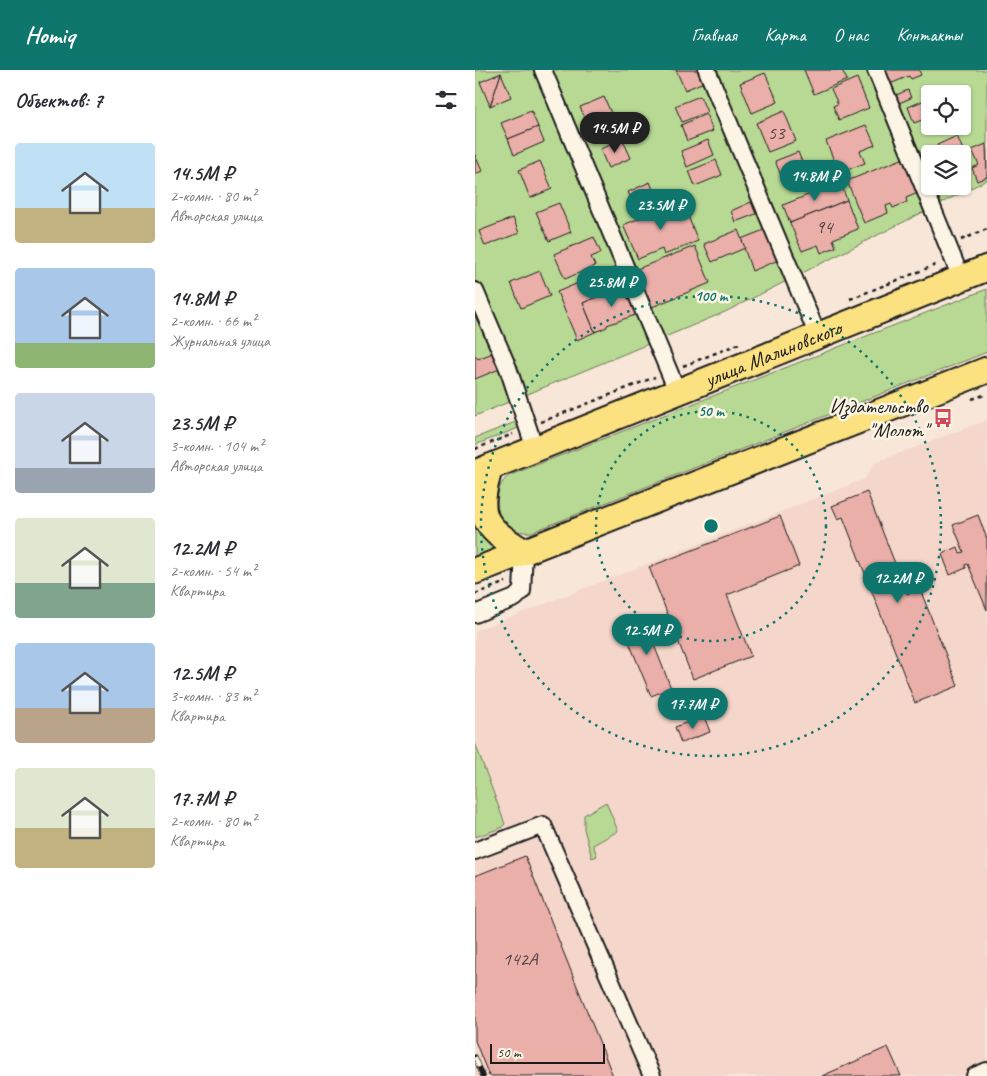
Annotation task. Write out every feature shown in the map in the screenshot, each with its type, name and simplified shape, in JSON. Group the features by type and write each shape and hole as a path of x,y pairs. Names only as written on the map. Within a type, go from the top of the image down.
{"highway":[{"name":"улица Малиновского","path":"480,463 532,438 674,382 818,336 954,261 987,268"},
{"path":"475,571 523,564 987,370"},
{"path":"480,463 484,516 491,528 523,564"}],"street":[{"path":"543,70 674,382"},
{"path":"707,70 818,336"},
{"path":"875,70 954,261"},
{"path":"475,291 508,368 532,438"},
{"path":"475,614 515,598 522,591 523,564"},
{"path":"475,851 543,824 652,1076"},
{"path":"975,1076 987,1071"}],"path":[{"path":"845,301 954,261 987,230"},
{"path":"480,463 532,438 674,382 748,340"},
{"path":"475,594 523,564"}],"shaded area":[{"path":"987,420 987,1076 475,1076 475,631 865,479 874,463"}],"green space":[{"path":"475,70 987,70 987,180 971,188 971,145 921,145 921,195 957,195 725,312 475,416"},
{"path":"987,289 987,352 532,532 521,532 511,528 504,522 499,513 497,494 508,476"},
{"path":"518,421 521,427 475,445 475,438"},
{"path":"475,520 482,535 494,549 475,556"},
{"path":"475,743 505,824 501,828 475,837"},
{"path":"606,802 618,831 593,845 597,856 592,858 584,829 584,815"}],"building":[{"path":"676,70 699,70 704,82 685,90"},
{"path":"804,70 842,70 847,80 814,94"},
{"path":"885,70 919,70 921,75 911,79 909,76 890,84"},
{"path":"501,73 511,97 490,106"},
{"path":"501,73 490,106 480,82"},
{"path":"765,73 778,102 752,113 740,83"},
{"path":"857,78 869,108 839,120 833,106 838,104 831,89"},
{"path":"908,90 911,98 899,103 896,95"},
{"path":"700,96 707,112 682,122 675,106"},
{"path":"604,97 614,120 590,130 580,107"},
{"path":"921,102 921,120 914,123 908,107"},
{"path":"531,111 538,127 508,139 501,123"},
{"path":"784,111 796,141 768,152 756,123"},
{"path":"706,114 713,131 687,141 681,125"},
{"path":"866,125 875,145 860,151 865,163 839,173 826,141"},
{"path":"538,127 544,142 514,155 508,139"},
{"path":"957,136 961,145 937,145"},
{"path":"623,140 631,158 608,168 600,149"},
{"path":"708,140 714,155 687,167 681,151"},
{"path":"986,144 987,177 977,181 972,168 979,165 972,150"},
{"path":"798,152 805,169 782,178 775,161"},
{"path":"475,155 482,171 475,174"},
{"path":"904,158 918,193 906,198 907,202 893,208 891,204 886,206 888,213 864,223 847,181"},
{"path":"716,160 722,175 695,186 689,171"},
{"path":"540,161 552,189 530,198 519,170"},
{"path":"650,182 656,197 634,206 628,192"},
{"path":"840,182 847,200 790,223 783,205"},
{"path":"847,200 858,229 833,239 836,247 821,253 818,245 802,251 790,223"},
{"path":"682,201 698,241 664,255 662,249 638,259 623,225"},
{"path":"751,202 756,214 735,222 731,211"},
{"path":"559,203 571,232 549,241 536,212"},
{"path":"513,218 519,233 485,246 479,231"},
{"path":"769,228 781,259 752,271 741,239"},
{"path":"738,230 745,248 712,262 704,244"},
{"path":"594,237 601,253 591,257 595,266 565,279 554,254"},
{"path":"695,246 710,283 652,307 637,269"},
{"path":"621,265 628,284 583,303 595,332 577,340 557,292"},
{"path":"540,271 550,296 521,308 511,283"},
{"path":"628,284 641,313 607,325 607,327 595,332 583,303"},
{"path":"495,352 502,368 475,379 475,355 478,359"},
{"path":"867,492 907,594 920,589 958,686 915,703 843,517 838,519 832,506"},
{"path":"978,515 987,539 987,610 968,564 965,565 966,568 950,575 942,554 958,547 960,553 964,552 953,525"},
{"path":"780,516 799,566 727,595 751,656 693,679 649,567"},
{"path":"643,617 671,688 651,696 622,625"},
{"path":"704,716 710,732 681,743 675,727"},
{"path":"525,856 613,1076 489,1076 475,1041 475,876"},
{"path":"888,1047 901,1076 822,1076"}],"railway":[{"path":"475,1057 483,1076"}],"place":[{"name":"Издательство \"Молот\"","path":"943,418"}]}
